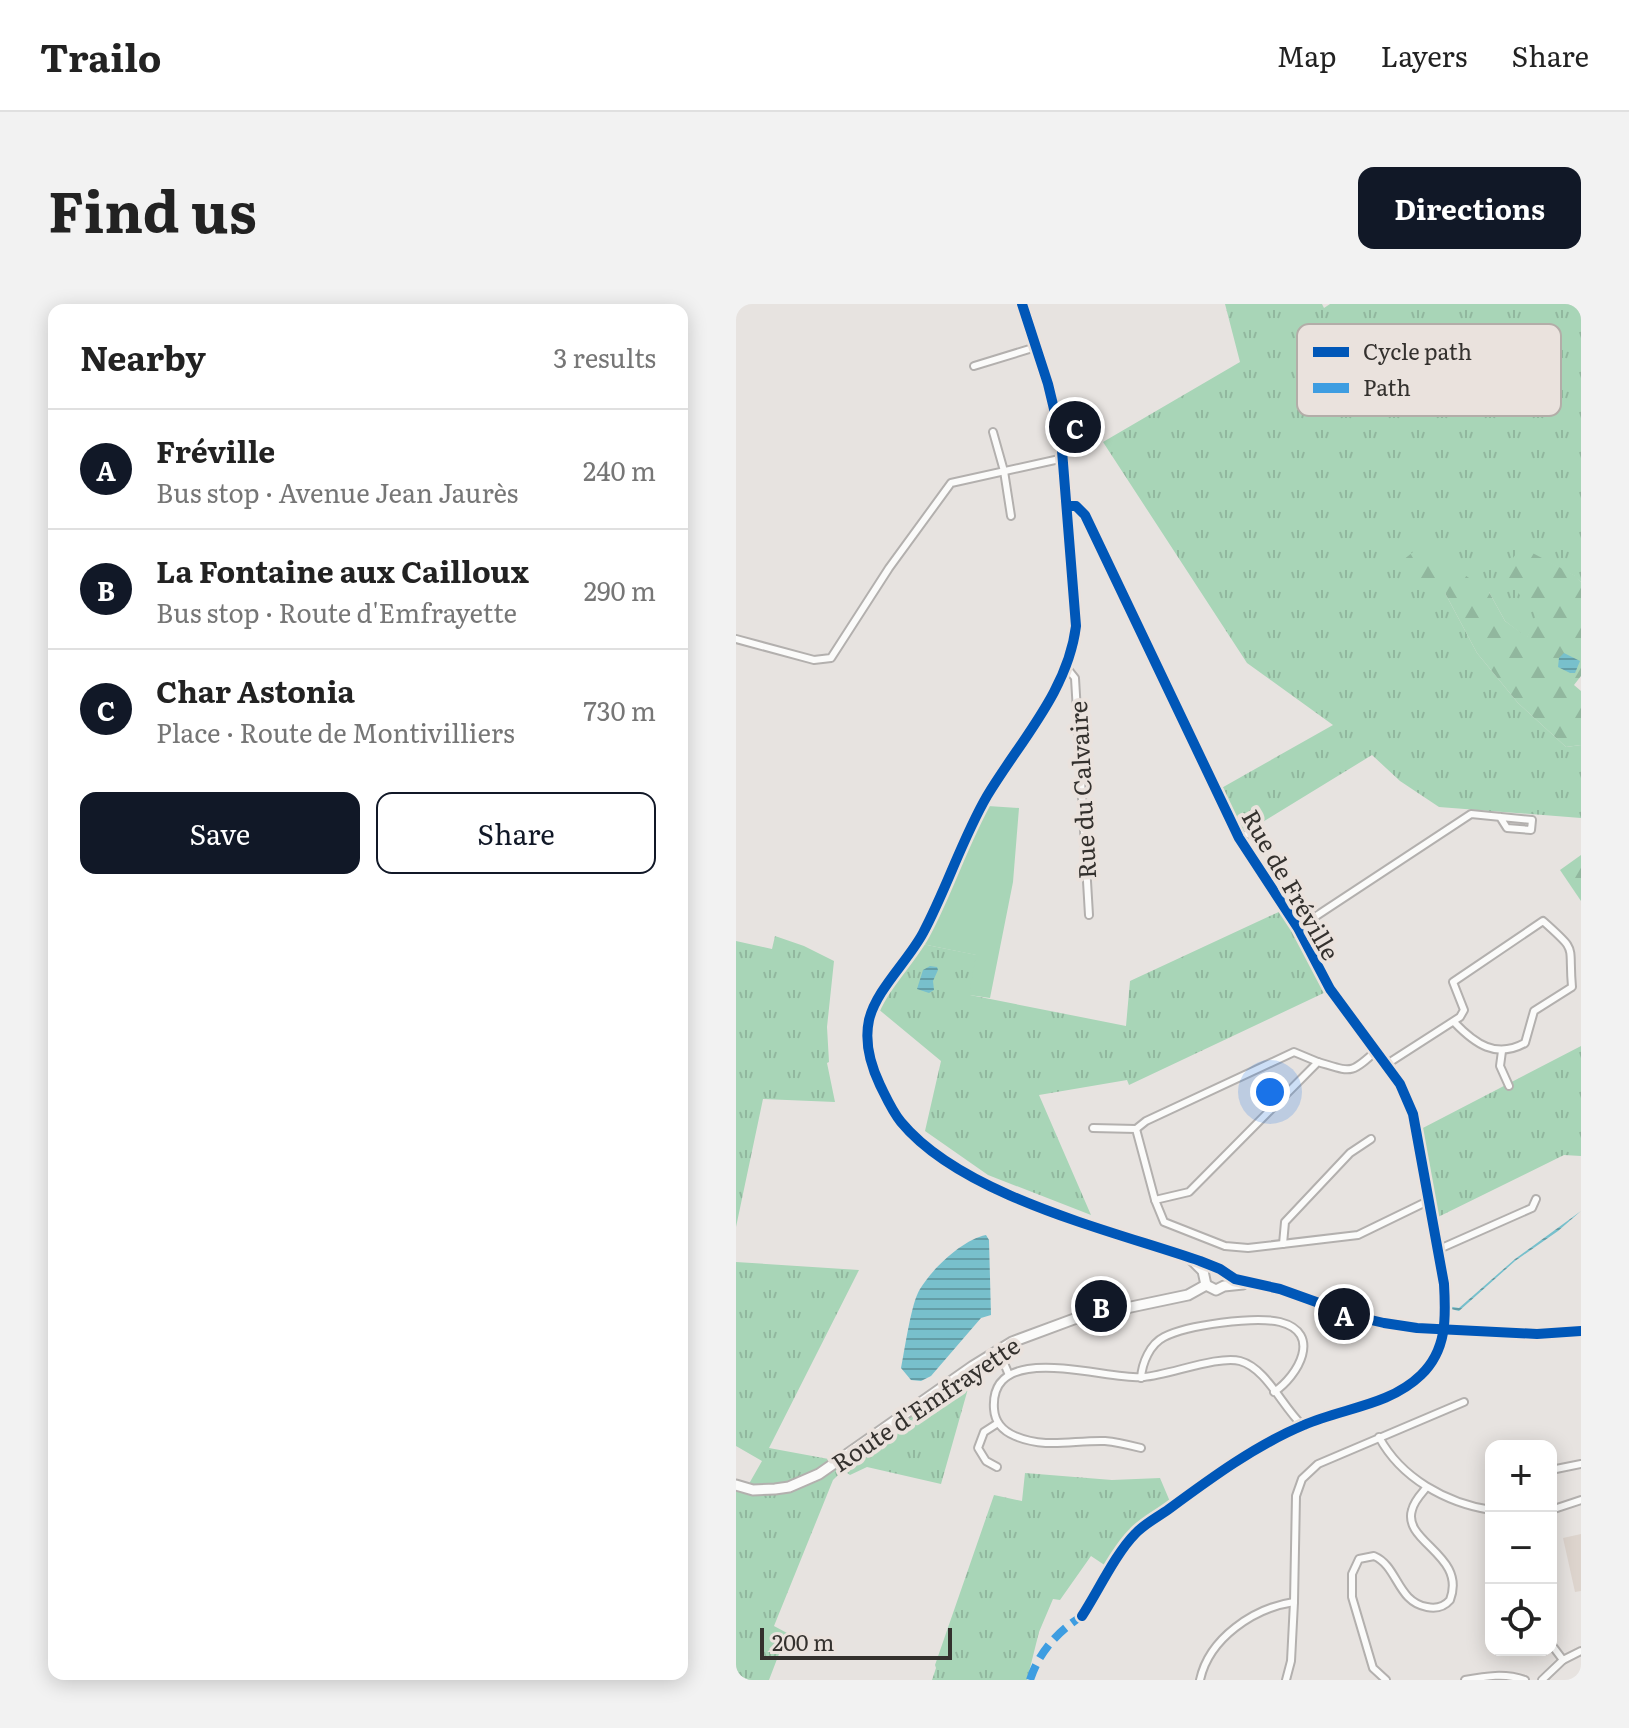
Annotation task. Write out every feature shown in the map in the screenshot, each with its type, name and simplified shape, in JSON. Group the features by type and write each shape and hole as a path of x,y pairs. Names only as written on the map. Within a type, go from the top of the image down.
{"street":[{"path":"1023,308 1048,384 1064,458 1076,626 1067,668 986,798 923,933 874,1004 867,1039 870,1058 883,1092 900,1120 924,1144 960,1170 1015,1197 1185,1255 1225,1274 1300,1295 1371,1321 1417,1328 1537,1334 1581,1331"},
{"path":"974,366 1036,347"},
{"path":"993,432 1004,471 1011,516"},
{"path":"736,639 814,660 831,658 889,568 951,483 1064,458"},
{"name":"Rue de Fréville","path":"1068,510 1080,509 1085,515 1239,838 1298,928 1330,989 1387,1064 1413,1114 1444,1284 1445,1329"},
{"name":"Rue du Calvaire","path":"1067,668 1075,678 1089,915"},
{"path":"1298,928 1471,814 1532,820 1531,830 1507,828 1500,817"},
{"path":"1239,838 1251,832"},
{"path":"1387,1064 1454,1022 1464,1010 1453,982 1543,921 1567,943 1572,952 1572,987"},
{"path":"1454,1022 1475,1043 1502,1051 1525,1043 1534,1011 1581,984"},
{"path":"1093,1128 1136,1129 1146,1121 1294,1052 1348,1071 1356,1069 1377,1050"},
{"path":"1502,1051 1500,1066 1509,1086"},
{"path":"1155,1200 1189,1192 1318,1062"},
{"path":"1136,1129 1164,1222 1225,1246 1248,1248 1358,1235 1428,1201"},
{"path":"1283,1244 1285,1222 1350,1153 1371,1139"},
{"path":"1437,1250 1532,1208 1536,1199"},
{"path":"1185,1255 1199,1267 1205,1280 1216,1290 1224,1286 1262,1285"},
{"path":"1205,1280 1214,1268"},
{"path":"1224,1286 1225,1274"},
{"name":"Route d'Emfrayette","path":"736,1485 753,1490 775,1489 789,1487 819,1474 998,1349 1074,1319 1188,1295 1205,1280"},
{"path":"1141,1378 1142,1364 1164,1337 1200,1326 1264,1320 1289,1326 1302,1340 1298,1370 1288,1383 1274,1392"},
{"path":"1082,1616 1135,1534 1249,1455 1302,1425 1355,1410 1409,1385 1430,1364 1440,1348 1445,1329"},
{"path":"998,1349 1009,1375"},
{"path":"1141,1448 1102,1441 1042,1444 1012,1435 998,1423 995,1415 997,1390 1009,1375 1038,1367 1052,1366 1141,1378 1233,1360 1254,1367 1283,1406 1302,1425"},
{"path":"1286,1680 1291,1661 1296,1496 1302,1479 1318,1464 1464,1402"},
{"path":"997,1467 986,1461 978,1448 984,1432 998,1423"},
{"path":"1379,1437 1399,1464 1426,1488 1485,1508"},
{"path":"1557,1469 1581,1464"},
{"path":"1386,1680 1373,1668 1352,1597 1352,1574 1359,1559 1374,1556 1384,1563 1406,1597 1416,1603 1425,1607 1440,1607 1450,1600 1453,1584 1444,1559 1414,1529 1411,1522 1412,1509 1426,1488"},
{"path":"1557,1508 1581,1500"},
{"path":"1200,1680 1207,1660 1237,1626 1265,1609 1294,1602"},
{"path":"1542,1680 1563,1660 1581,1651"},
{"path":"1557,1652 1563,1660"},
{"path":"1465,1680 1488,1675 1514,1676 1525,1680"}],"shaded area":[{"path":"1581,1534 1581,1591 1575,1592 1563,1538"}],"green space":[{"path":"1225,304 1322,304 1324,308 1330,304 1581,304 1581,582 1521,548 1538,617 1527,638 1505,621 1489,592 1445,593 1477,653 1518,703 1566,747 1581,745 1581,818 1439,807 1400,781 1372,755 1240,836 1218,790 1333,725 1247,663 1103,442 1240,362"},
{"path":"1422,545 1489,592 1505,621 1527,637 1537,616 1502,573 1521,547 1576,576 1581,582 1581,676 1574,685 1581,691 1581,745 1566,747 1518,703 1477,653 1445,593 1398,564"},
{"path":"988,806 1019,808 1013,882 990,998 969,995 976,955 922,944"},
{"path":"1581,855 1581,901 1560,870"},
{"path":"1283,910 1328,991 1129,1085 1127,1080 1039,1095 1091,1215 988,1175 925,1131 941,1061 877,1008 886,990 922,944 977,955 970,995 1126,1026 1130,981"},
{"path":"775,936 834,961 827,1027 827,1063 835,1102 763,1099 736,1227 736,941 772,949"},
{"path":"1581,1046 1581,1156 1564,1155 1436,1218 1419,1130"},
{"path":"736,1262 859,1270 769,1448 834,1460 973,1371 941,1484 867,1467 850,1475 843,1470 833,1480 774,1626 787,1633 769,1680 736,1680 736,1487 746,1489 762,1461 736,1446"},
{"path":"1025,1473 1112,1480 1160,1478 1171,1504 1134,1533 1109,1568 1091,1556 1060,1600 1053,1599 1039,1632 1027,1680 932,1680 994,1495 1022,1501"}],"water":[{"path":"1564,653 1580,661 1575,673 1558,667 1559,658"},
{"path":"930,966 938,970 933,981 934,990 929,993 917,989 923,970"},
{"path":"1581,1211 1515,1261 1459,1311 1447,1308 1459,1308 1515,1259"},
{"path":"986,1235 989,1240 991,1315 981,1318 931,1376 921,1381 911,1380 901,1368 911,1315 920,1289 949,1256 967,1243"}],"marked path":[{"path":"1030,1680 1038,1660 1050,1644 1082,1616"}],"cycle path":[{"path":"1022,304 1048,384 1061,438 1076,626 1071,650 1053,694 987,796 923,933 873,1009 867,1037 869,1053 889,1104 901,1122 928,1148 961,1171 1040,1208 1200,1261 1235,1279 1280,1289 1358,1317 1417,1328 1537,1334 1581,1331"},
{"path":"1068,506 1076,506 1085,515 1239,838 1298,928 1330,989 1400,1084 1413,1114 1444,1284 1445,1309 1440,1344 1430,1365 1421,1375 1395,1394 1319,1419 1269,1442 1147,1524 1121,1552 1082,1616"}],"place":[{"name":"Char Astonia","path":"1075,427"},
{"name":"La Fontaine aux Cailloux","path":"1101,1306"},
{"name":"Fréville","path":"1344,1314"}]}
